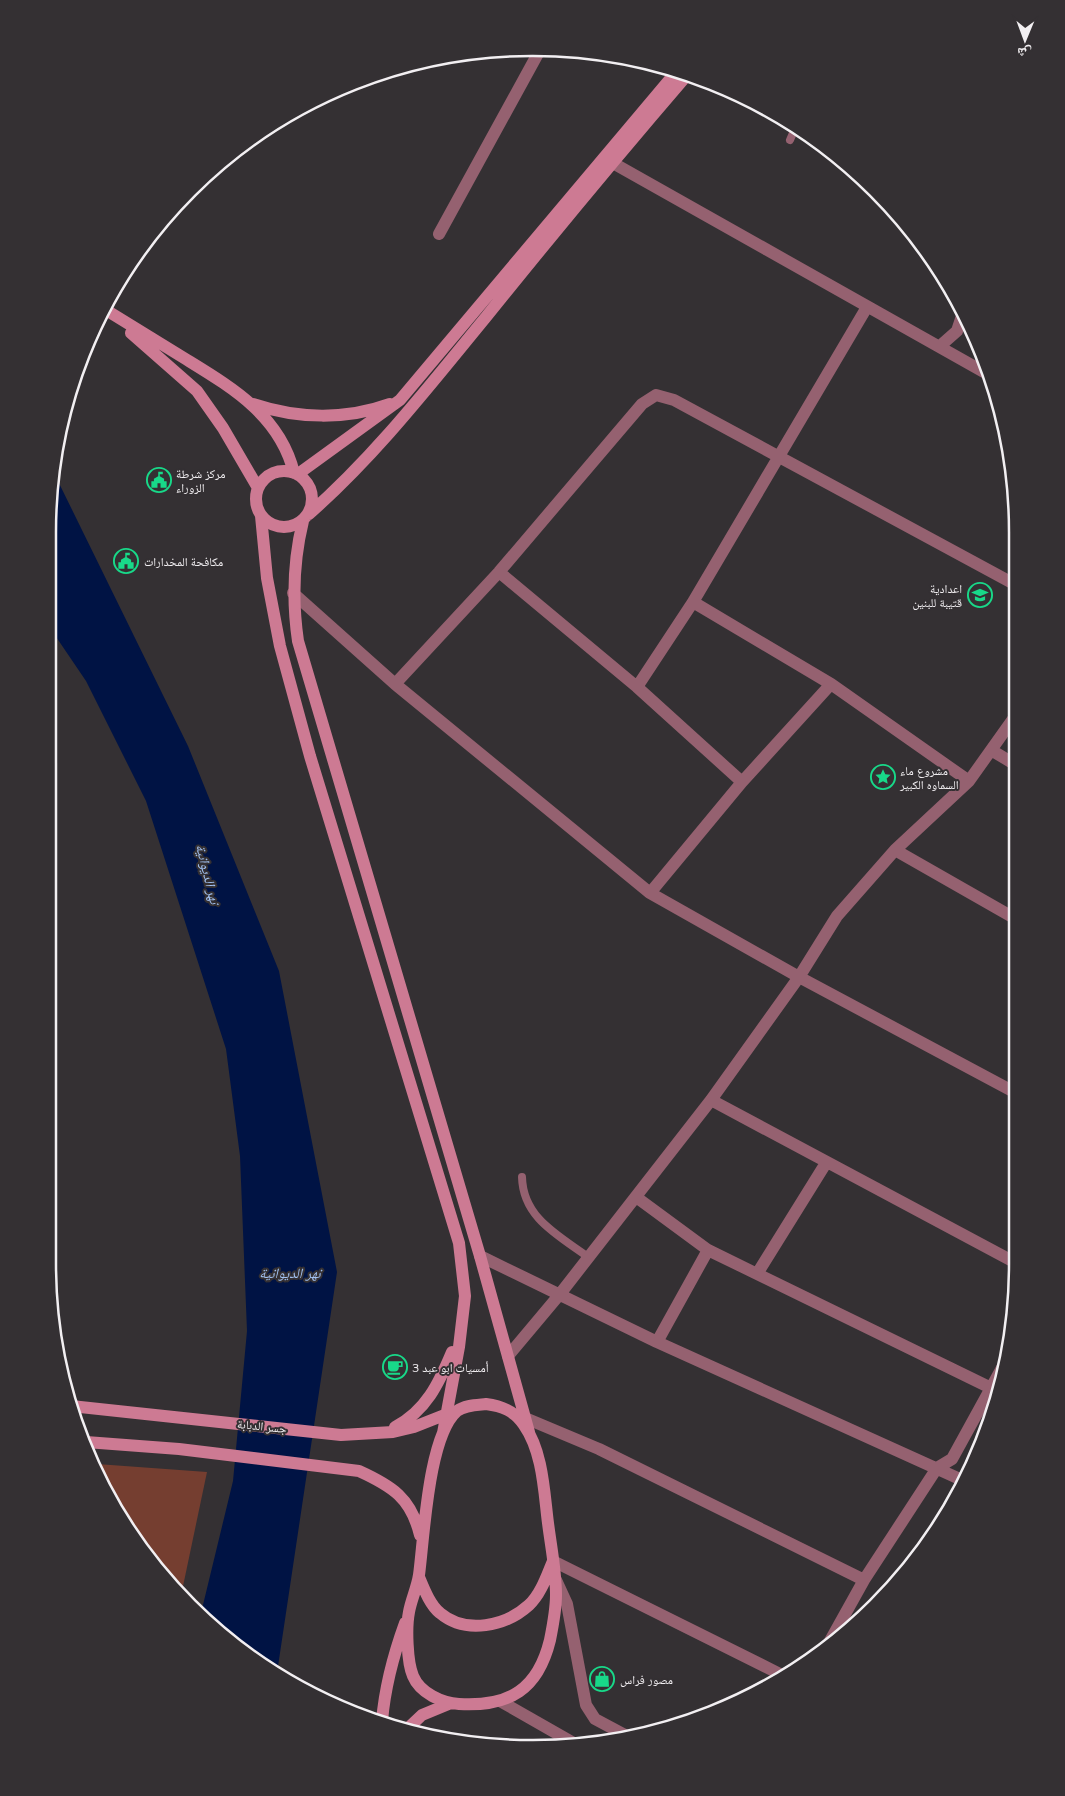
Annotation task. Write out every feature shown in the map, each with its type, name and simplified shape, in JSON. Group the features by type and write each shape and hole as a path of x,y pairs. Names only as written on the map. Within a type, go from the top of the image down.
{"main road":[{"path":"261,516 276,527 295,526 356,470 394,429 672,77"},
{"path":"383,1715 385,1691 392,1661 419,1577 426,1507 443,1433 459,1347 465,1296 459,1243 313,765 280,646 267,578 261,516 256,498 258,488 263,481 277,472 296,474 400,400 607,160 682,81"},
{"path":"110,313 218,379 250,402 280,437 296,474 310,488 313,496 296,557 294,593 298,641 314,702 480,1256 508,1356 520,1416 529,1432 537,1456 553,1561 556,1607 544,1663 525,1689 500,1702 481,1704 451,1703 426,1692 413,1676 408,1647 408,1614"},
{"path":"109,314 197,391 223,428 258,488"},
{"path":"250,402 298,415 330,416 372,410 400,400"},
{"path":"385,1432 408,1421 423,1408 440,1382 454,1347 465,1296"},
{"name":"جسر الدبابة","path":"79,1407 342,1435 385,1432 414,1427 464,1407 495,1406 520,1416"},
{"path":"443,1433 456,1412 464,1407"},
{"path":"92,1442 178,1449 359,1471 383,1482 402,1496 414,1514 420,1534 421,1555"},
{"path":"419,1577 438,1612 447,1618 471,1626 486,1626 502,1621 530,1604 542,1586 553,1561"},
{"path":"412,1725 422,1715 451,1703"}],"street":[{"path":"439,234 537,56"},
{"path":"607,160 979,369"},
{"path":"637,687 693,602 867,307"},
{"path":"940,346 957,332 960,322"},
{"path":"395,684 499,572 642,404 656,395 674,400 1009,581"},
{"path":"499,572 637,687 742,782"},
{"path":"294,593 395,684 650,893 799,977 1009,1089"},
{"path":"693,602 831,684 969,781"},
{"path":"650,893 742,782 831,684"},
{"path":"508,1356 560,1294 712,1100 799,977 837,916 895,850 969,781 1009,724"},
{"path":"990,750 1009,761"},
{"path":"895,850 1009,915"},
{"path":"712,1100 826,1163 1009,1259"},
{"path":"757,1274 826,1163"},
{"path":"636,1197 708,1250 991,1388"},
{"path":"657,1342 708,1250"},
{"path":"480,1256 657,1342 958,1478"},
{"path":"835,1631 864,1580 937,1468 952,1459 994,1383"},
{"path":"520,1416 599,1449 864,1580"},
{"path":"553,1561 777,1672"},
{"path":"555,1578 567,1604 586,1705 595,1719 619,1732"},
{"path":"500,1702 565,1739"}],"lane":[{"path":"790,140 793,134"},
{"path":"522,1177 522,1189 528,1206 536,1218 588,1258"}],"shaded area":[{"path":"101,1464 207,1472 183,1587 174,1578 137,1528 120,1502"}],"water":[{"name":"نهر الديوانية","path":"59,483 188,746 279,971 337,1272 278,1666 218,1622 203,1607 233,1481 247,1331 240,1156 226,1049 146,801 86,681 56,637 56,532"}],"place":[{"name":"مركز شرطة الزوراء","path":"159,480"},
{"name":"مكافحة المخدارات","path":"126,561"},
{"name":"اعدادية قتيبة للبنين","path":"980,595"},
{"name":"مشروع ماء السماوه الكبير","path":"883,777"},
{"name":"أمسيات ابو عبد 3","path":"395,1367"},
{"name":"مصور فراس","path":"602,1679"}]}
